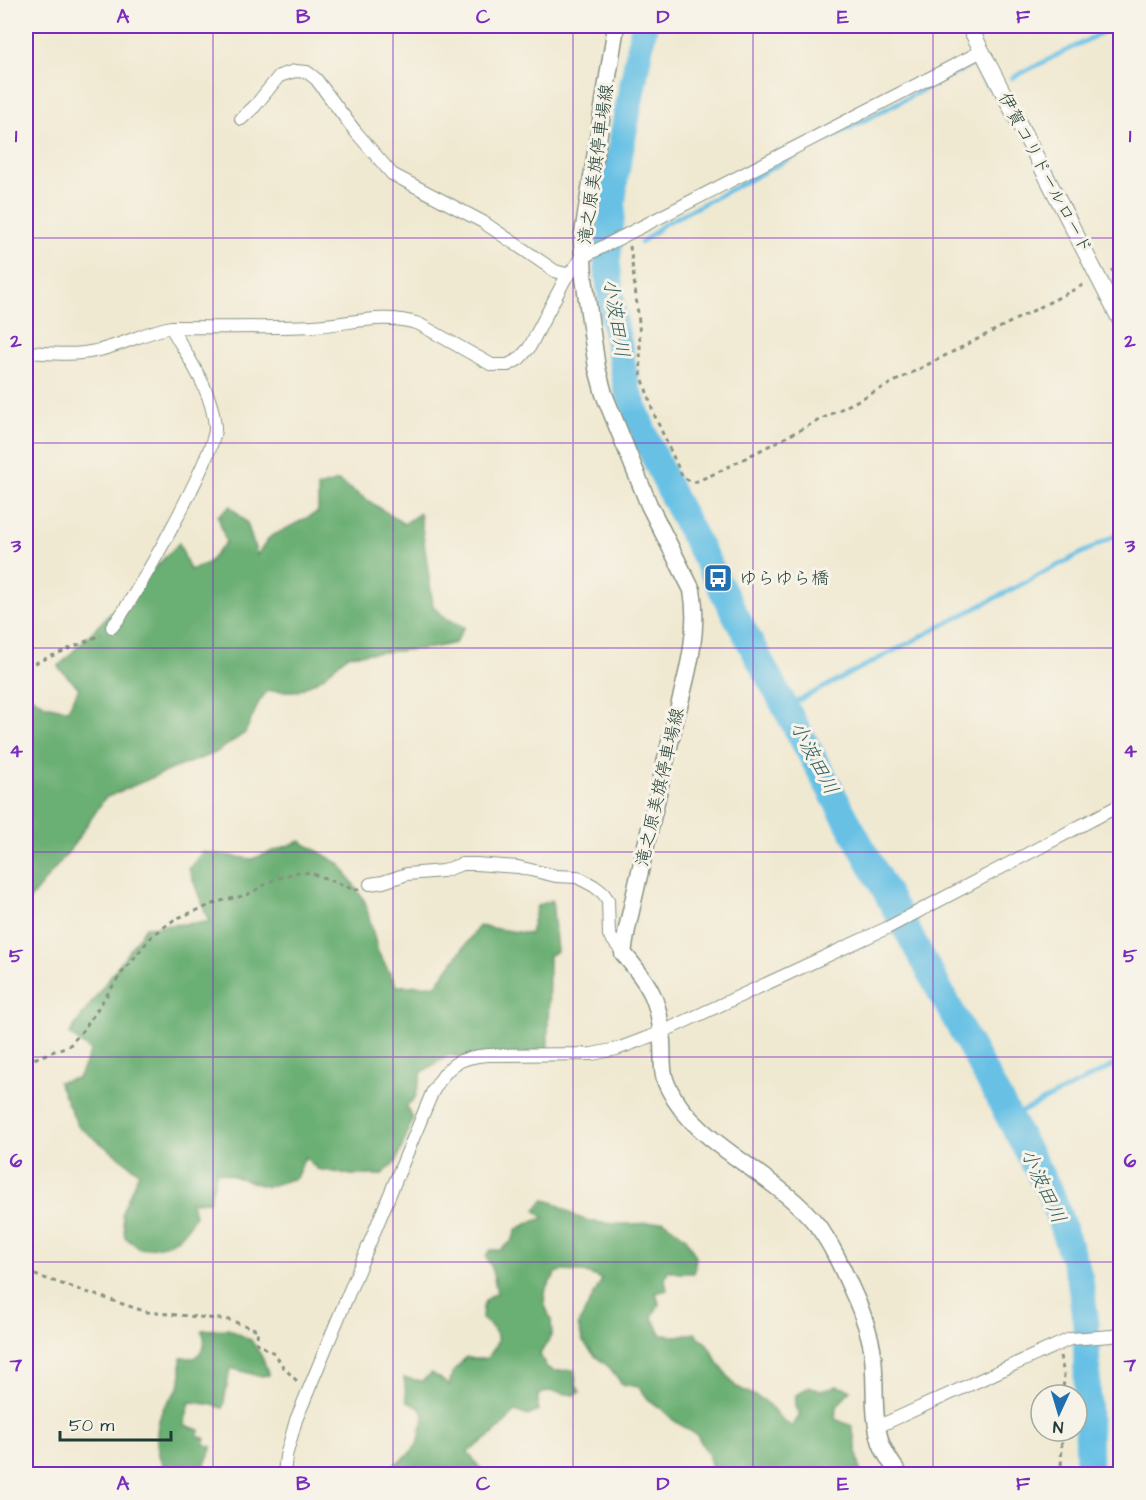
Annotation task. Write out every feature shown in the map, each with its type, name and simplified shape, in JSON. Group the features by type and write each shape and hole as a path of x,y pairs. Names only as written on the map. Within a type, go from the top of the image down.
{"main road":[{"name":"滝之原美旗停車場線","path":"616,26 582,240 584,278 604,394 649,505 692,590 694,604 693,640 685,683 623,953"},
{"path":"623,953 639,973 659,1010 664,1074 668,1087 692,1121 798,1206 816,1224 829,1242 858,1304 872,1348 878,1428 888,1458 899,1474"}],"street":[{"name":"伊賀コリドールロード","path":"969,26 1120,320"},
{"path":"26,352 70,354 97,351 171,327 273,328 391,318 419,324 492,365 508,365 519,359 529,348 569,275 583,257 982,51"},
{"path":"241,119 255,106 279,76 295,71 307,72 316,79 355,131 392,174 483,222 555,271 569,275"},
{"path":"112,627 121,617 196,480 213,440 215,429 208,392 171,327"},
{"path":"284,1474 289,1441 322,1355 432,1093 444,1073 456,1063 472,1056 592,1054 617,1049 662,1032 887,928 1120,806"},
{"path":"370,884 407,874 443,871 462,864 518,867 556,876 577,877 603,893 608,900 609,935 623,953"},
{"path":"878,1428 1070,1339 1116,1335"}],"path":[{"path":"624,235 639,322 641,373 653,412 677,469 688,480 695,482 1099,277"},
{"path":"26,667 100,635 112,627"},
{"path":"26,1062 70,1045 84,1029 121,974 152,936 175,919 220,901 247,895 275,879 298,872 311,873 355,890 370,884"},
{"path":"26,1272 147,1312 229,1320 258,1330 256,1343 274,1353 284,1368 308,1393"},
{"path":"1058,1345 1064,1383"},
{"path":"1118,1474 1117,1372 1120,1365"},
{"path":"1061,1474 1062,1443"}],"green space":[{"path":"338,481 404,524 420,513 433,606 443,617 464,627 455,643 432,648 348,655 322,678 298,691 267,691 259,702 245,733 215,753 105,798 70,850 29,900 31,964 26,971 26,693 45,705 68,710 79,688 58,667 179,543 190,570 208,563 226,542 218,516 230,506 247,523 257,555 270,537 318,512 318,487"},
{"path":"300,841 340,864 365,902 378,952 397,986 436,985 479,926 530,934 537,906 552,900 557,952 549,955 548,1047 535,1062 509,1066 449,1055 422,1072 415,1098 406,1106 413,1119 396,1162 381,1175 352,1175 317,1169 305,1157 296,1178 267,1187 217,1171 209,1201 191,1202 195,1215 184,1232 167,1244 140,1249 125,1237 122,1212 139,1172 78,1126 58,1082 78,1078 91,1051 69,1034 146,927 209,922 189,869 202,852 252,859"},
{"path":"543,1200 580,1218 600,1223 632,1224 664,1221 686,1238 696,1257 694,1273 678,1273 668,1270 665,1279 667,1290 656,1293 659,1304 652,1317 662,1335 677,1336 695,1333 707,1344 735,1386 765,1401 792,1427 800,1415 795,1407 796,1395 810,1386 820,1391 837,1386 850,1390 836,1408 835,1419 852,1426 861,1474 714,1474 708,1454 697,1435 673,1420 649,1400 639,1387 622,1384 610,1368 583,1342 578,1325 602,1279 584,1272 562,1271 556,1273 546,1288 544,1303 551,1320 552,1334 540,1354 546,1367 554,1371 574,1370 580,1392 574,1395 548,1391 538,1395 538,1411 528,1416 515,1411 493,1434 467,1452 485,1474 382,1474 401,1461 418,1443 423,1424 424,1414 419,1407 407,1402 404,1378 422,1381 432,1373 449,1385 453,1372 466,1357 486,1359 495,1347 496,1333 482,1319 484,1303 497,1293 492,1268 486,1257 490,1250 500,1250 512,1241 517,1229 544,1218 535,1210"},
{"path":"228,1329 251,1340 262,1357 269,1375 259,1376 230,1368 223,1408 190,1402 184,1425 200,1430 197,1436 206,1439 204,1444 212,1447 201,1474 172,1473 160,1458 157,1433 163,1409 179,1386 181,1358 195,1358 201,1352 205,1343 202,1330"}],"waterway":[{"name":"小波田川","path":"644,26 615,178 607,263 613,314 627,389 647,441 673,497 1052,1196 1080,1279 1086,1324 1089,1474"},
{"path":"1012,78 1115,26"},
{"path":"641,243 664,224 975,63 988,87"},
{"path":"786,707 1120,533"},
{"path":"1010,1118 1120,1062"}],"place":[{"name":"ゆらゆら橋","path":"718,578"}]}
